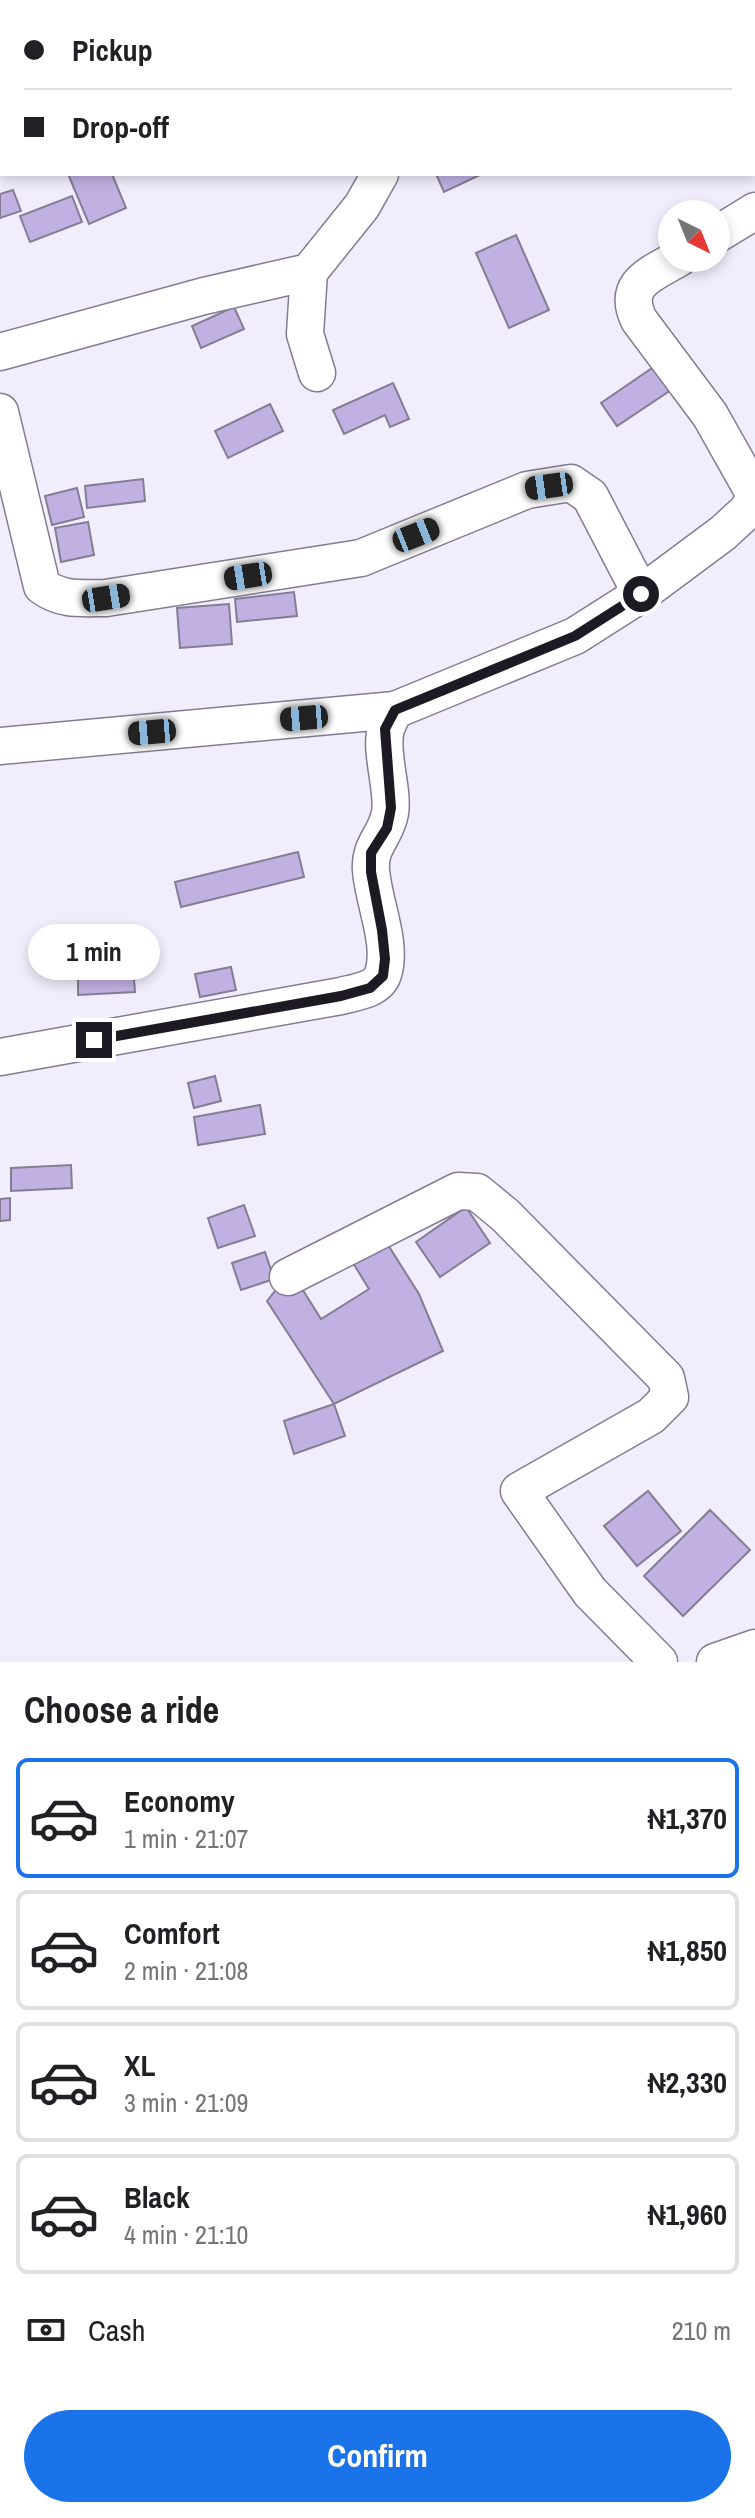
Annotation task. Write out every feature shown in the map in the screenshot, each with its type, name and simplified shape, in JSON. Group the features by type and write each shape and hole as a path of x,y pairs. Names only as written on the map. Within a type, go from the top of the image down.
{"street":[{"path":"317,373 305,334 309,272 362,206 379,176"},
{"path":"730,226 755,211"},
{"path":"0,746 395,710 575,636 641,594 723,533 748,510 755,495 710,415 634,309 633,294 638,284 658,271"},
{"path":"0,352 204,296 309,272"},
{"path":"0,412 42,586 53,595 106,598 361,558 527,490 571,483 590,496 641,594"},
{"path":"0,1057 282,1007 370,988 383,976 385,959 371,872 371,853 387,828 391,808 385,729 395,710"},
{"path":"288,1277 458,1191 477,1192 505,1215 666,1378 670,1397 651,1416 519,1491 590,1592 659,1662"},
{"path":"715,1662 755,1648"}],"building":[{"path":"69,176 113,176 126,208 89,224"},
{"path":"437,176 478,176 444,192"},
{"path":"13,190 21,211 0,218 0,194"},
{"path":"72,196 82,222 30,242 20,216"},
{"path":"516,235 549,310 509,328 476,253"},
{"path":"234,307 244,329 201,348 192,326"},
{"path":"661,362 677,386 617,426 601,403"},
{"path":"393,383 409,419 390,427 385,415 344,434 333,410"},
{"path":"270,404 283,431 228,458 215,431"},
{"path":"143,479 145,501 87,508 85,486"},
{"path":"77,488 84,517 52,525 45,496"},
{"path":"88,522 94,555 61,562 55,528"},
{"path":"294,592 297,616 237,622 235,599"},
{"path":"229,604 232,644 180,648 177,608"},
{"path":"298,852 304,877 181,907 175,882"},
{"path":"133,966 135,992 78,995 78,969"},
{"path":"231,967 236,990 200,997 195,974"},
{"path":"215,1076 221,1101 194,1108 188,1083"},
{"path":"260,1105 265,1134 198,1145 194,1117"},
{"path":"71,1165 72,1188 11,1191 11,1168"},
{"path":"10,1198 10,1220 0,1221 0,1199"},
{"path":"244,1205 255,1236 218,1248 208,1218"},
{"path":"466,1207 490,1243 440,1277 416,1242"},
{"path":"383,1237 419,1294 443,1351 334,1404 267,1301 291,1271 321,1319 369,1289 350,1258"},
{"path":"265,1252 274,1279 241,1290 232,1263"},
{"path":"334,1404 345,1436 294,1454 284,1421"},
{"path":"648,1491 681,1531 637,1566 604,1526"},
{"path":"710,1510 750,1550 683,1616 644,1576"}],"route":[{"path":"94,1040 341,996 370,988 383,976 385,959 371,872 371,853 387,828 391,808 385,729 395,710 575,636 641,594"}]}
